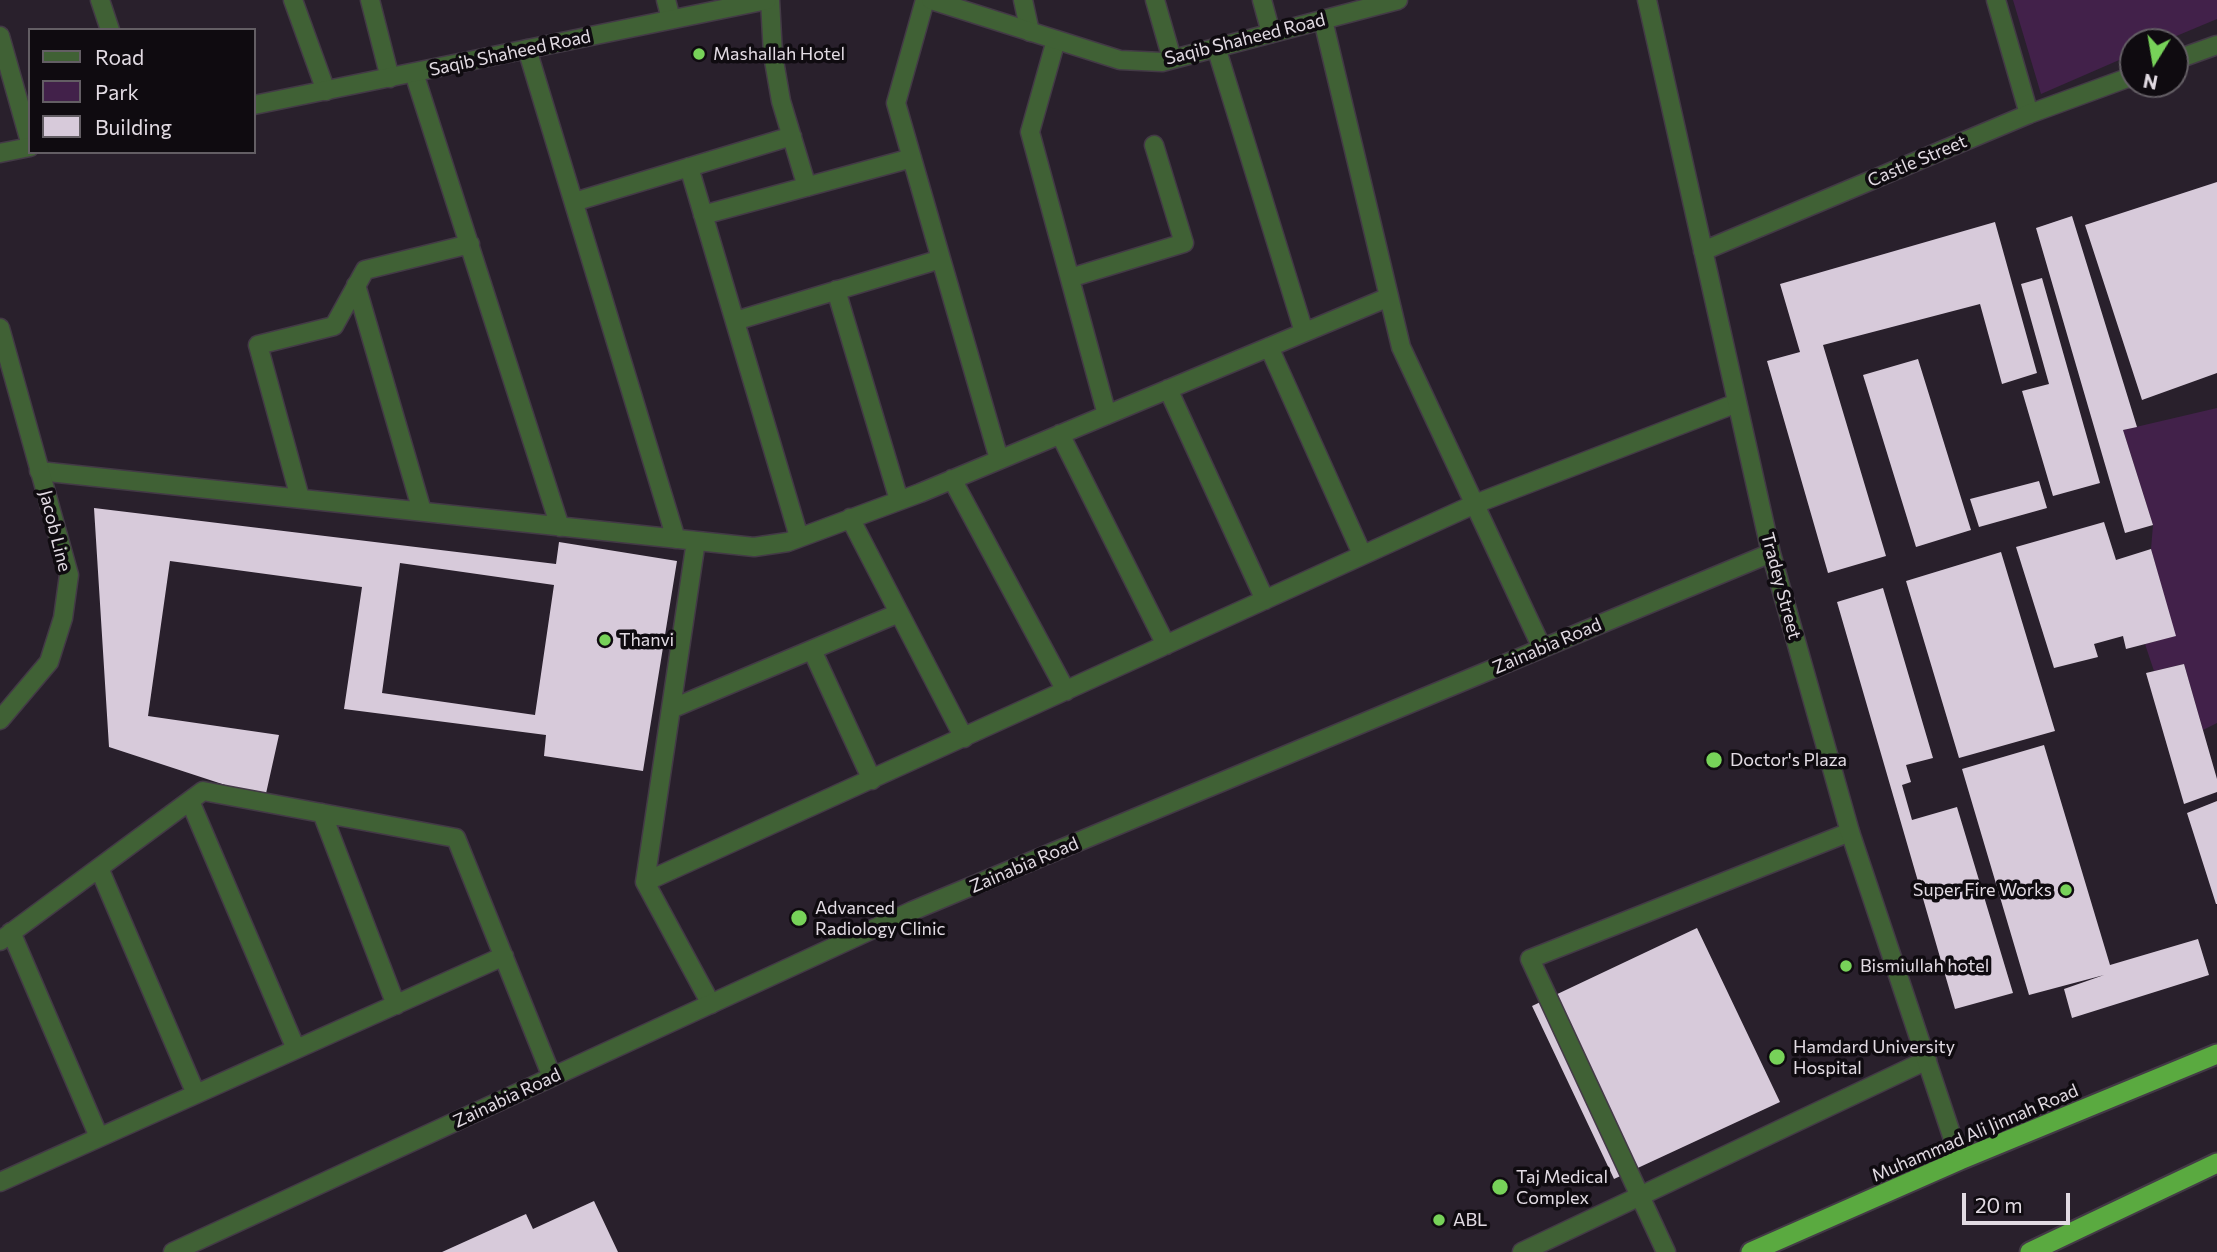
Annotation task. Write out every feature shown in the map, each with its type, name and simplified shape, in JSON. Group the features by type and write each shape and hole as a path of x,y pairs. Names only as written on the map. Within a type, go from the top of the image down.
{"highway":[{"name":"Muhammad Ali Jinnah Road","path":"1751,1252 1960,1160 2217,1054"},
{"path":"2030,1252 2217,1163"}],"street":[{"path":"100,0 109,28"},
{"path":"293,0 326,91"},
{"path":"370,0 390,78"},
{"path":"667,0 671,19"},
{"path":"769,0 780,101 807,187"},
{"name":"Saqib Shaheed Road","path":"256,105 769,0"},
{"path":"925,0 897,103 999,459"},
{"name":"Saqib Shaheed Road","path":"931,0 1119,60 1161,62 1398,0"},
{"path":"1023,0 1030,32"},
{"path":"1155,0 1172,59"},
{"path":"1262,0 1271,33"},
{"name":"Tradey Street","path":"1647,0 1771,553 1850,832 1960,1160"},
{"path":"1996,0 2029,114"},
{"path":"1323,20 1401,347 1542,648"},
{"path":"0,36 28,138"},
{"path":"1056,40 1030,132 1107,415"},
{"path":"2189,55 2217,45"},
{"path":"1216,47 1304,332"},
{"path":"527,49 677,539"},
{"path":"414,73 560,527"},
{"name":"Castle Street","path":"1703,251 2029,114 2119,81"},
{"path":"574,202 792,136"},
{"path":"1070,278 1184,243 1154,145"},
{"path":"0,153 28,146"},
{"path":"703,215 912,159"},
{"path":"689,167 799,537"},
{"path":"300,498 258,345 334,326 365,270 470,244"},
{"path":"735,321 941,259"},
{"path":"356,285 422,511"},
{"path":"836,290 899,500"},
{"path":"39,471 754,547 799,537 899,500 1389,297"},
{"name":"Jacob Line","path":"0,328 69,575 63,618 49,662 0,720"},
{"path":"1269,347 1362,554"},
{"path":"1168,389 1265,600"},
{"path":"645,882 1362,554 1475,505 1737,403"},
{"path":"1060,434 1166,645"},
{"path":"952,479 1066,691"},
{"path":"850,518 964,738"},
{"path":"696,541 645,882 711,1004"},
{"name":"Zainabia Road","path":"173,1252 912,911 1771,553"},
{"path":"671,709 899,613"},
{"path":"812,650 872,780"},
{"path":"99,1137 6,937 204,791 456,838 552,1077"},
{"path":"191,801 296,1049"},
{"path":"322,813 396,1005"},
{"path":"1665,1252 1530,959 1850,832"},
{"path":"99,868 196,1094"},
{"path":"0,1182 504,956"},
{"path":"1522,1252 1927,1060"}],"green space":[{"path":"2013,0 2217,0 2217,19 2189,31 2189,28 2119,28 2119,60 2041,94"},
{"path":"2217,408 2217,723 2203,730 2184,664 2154,671 2145,644 2175,636 2151,549 2153,525 2123,430"}],"building":[{"path":"2217,182 2217,373 2142,400 2085,225"},
{"path":"2072,216 2137,427 2123,430 2153,525 2125,533 2036,228"},
{"path":"1995,222 2037,373 2002,384 1980,304 1823,345 1886,556 1828,573 1767,361 1800,352 1780,284"},
{"path":"2042,278 2100,483 2053,496 2022,391 2049,384 2021,284"},
{"path":"1918,359 1971,530 1916,547 1863,375"},
{"path":"2039,481 2047,508 1979,527 1970,499"},
{"name":"Thanvi","path":"94,508 556,564 559,542 677,561 643,771 544,756 546,735 344,709 362,587 170,561 148,716 279,735 265,798 109,747","holes":["400,563 554,585 535,715 382,693"]},
{"path":"2104,522 2116,560 2151,549 2176,636 2126,649 2123,636 2094,644 2098,657 2054,668 2016,547"},
{"path":"2001,552 2055,731 1959,758 1906,581"},
{"path":"1883,588 1933,758 1906,765 1911,782 1902,785 1912,820 1957,807 2013,993 1955,1009 1837,602"},
{"path":"2184,664 2217,779 2217,792 2184,804 2146,673"},
{"path":"2044,745 2110,965 2198,939 2209,975 2072,1018 2064,989 2104,975 2029,995 1962,769"},
{"path":"2217,801 2217,904 2216,904 2187,813"},
{"path":"1697,928 1780,1102 1614,1179 1532,1006"},
{"path":"594,1201 618,1252 442,1252 526,1214 533,1229"}],"place":[{"name":"Mashallah Hotel","path":"699,54"},
{"name":"Thanvi","path":"605,640"},
{"name":"Doctor's Plaza","path":"1714,760"},
{"name":"Super Fire Works","path":"2066,890"},
{"name":"Advanced Radiology Clinic","path":"799,918"},
{"name":"Bismiullah hotel","path":"1846,966"},
{"name":"Hamdard University Hospital","path":"1777,1057"},
{"name":"Taj Medical Complex","path":"1500,1187"},
{"name":"ABL","path":"1439,1220"}]}
